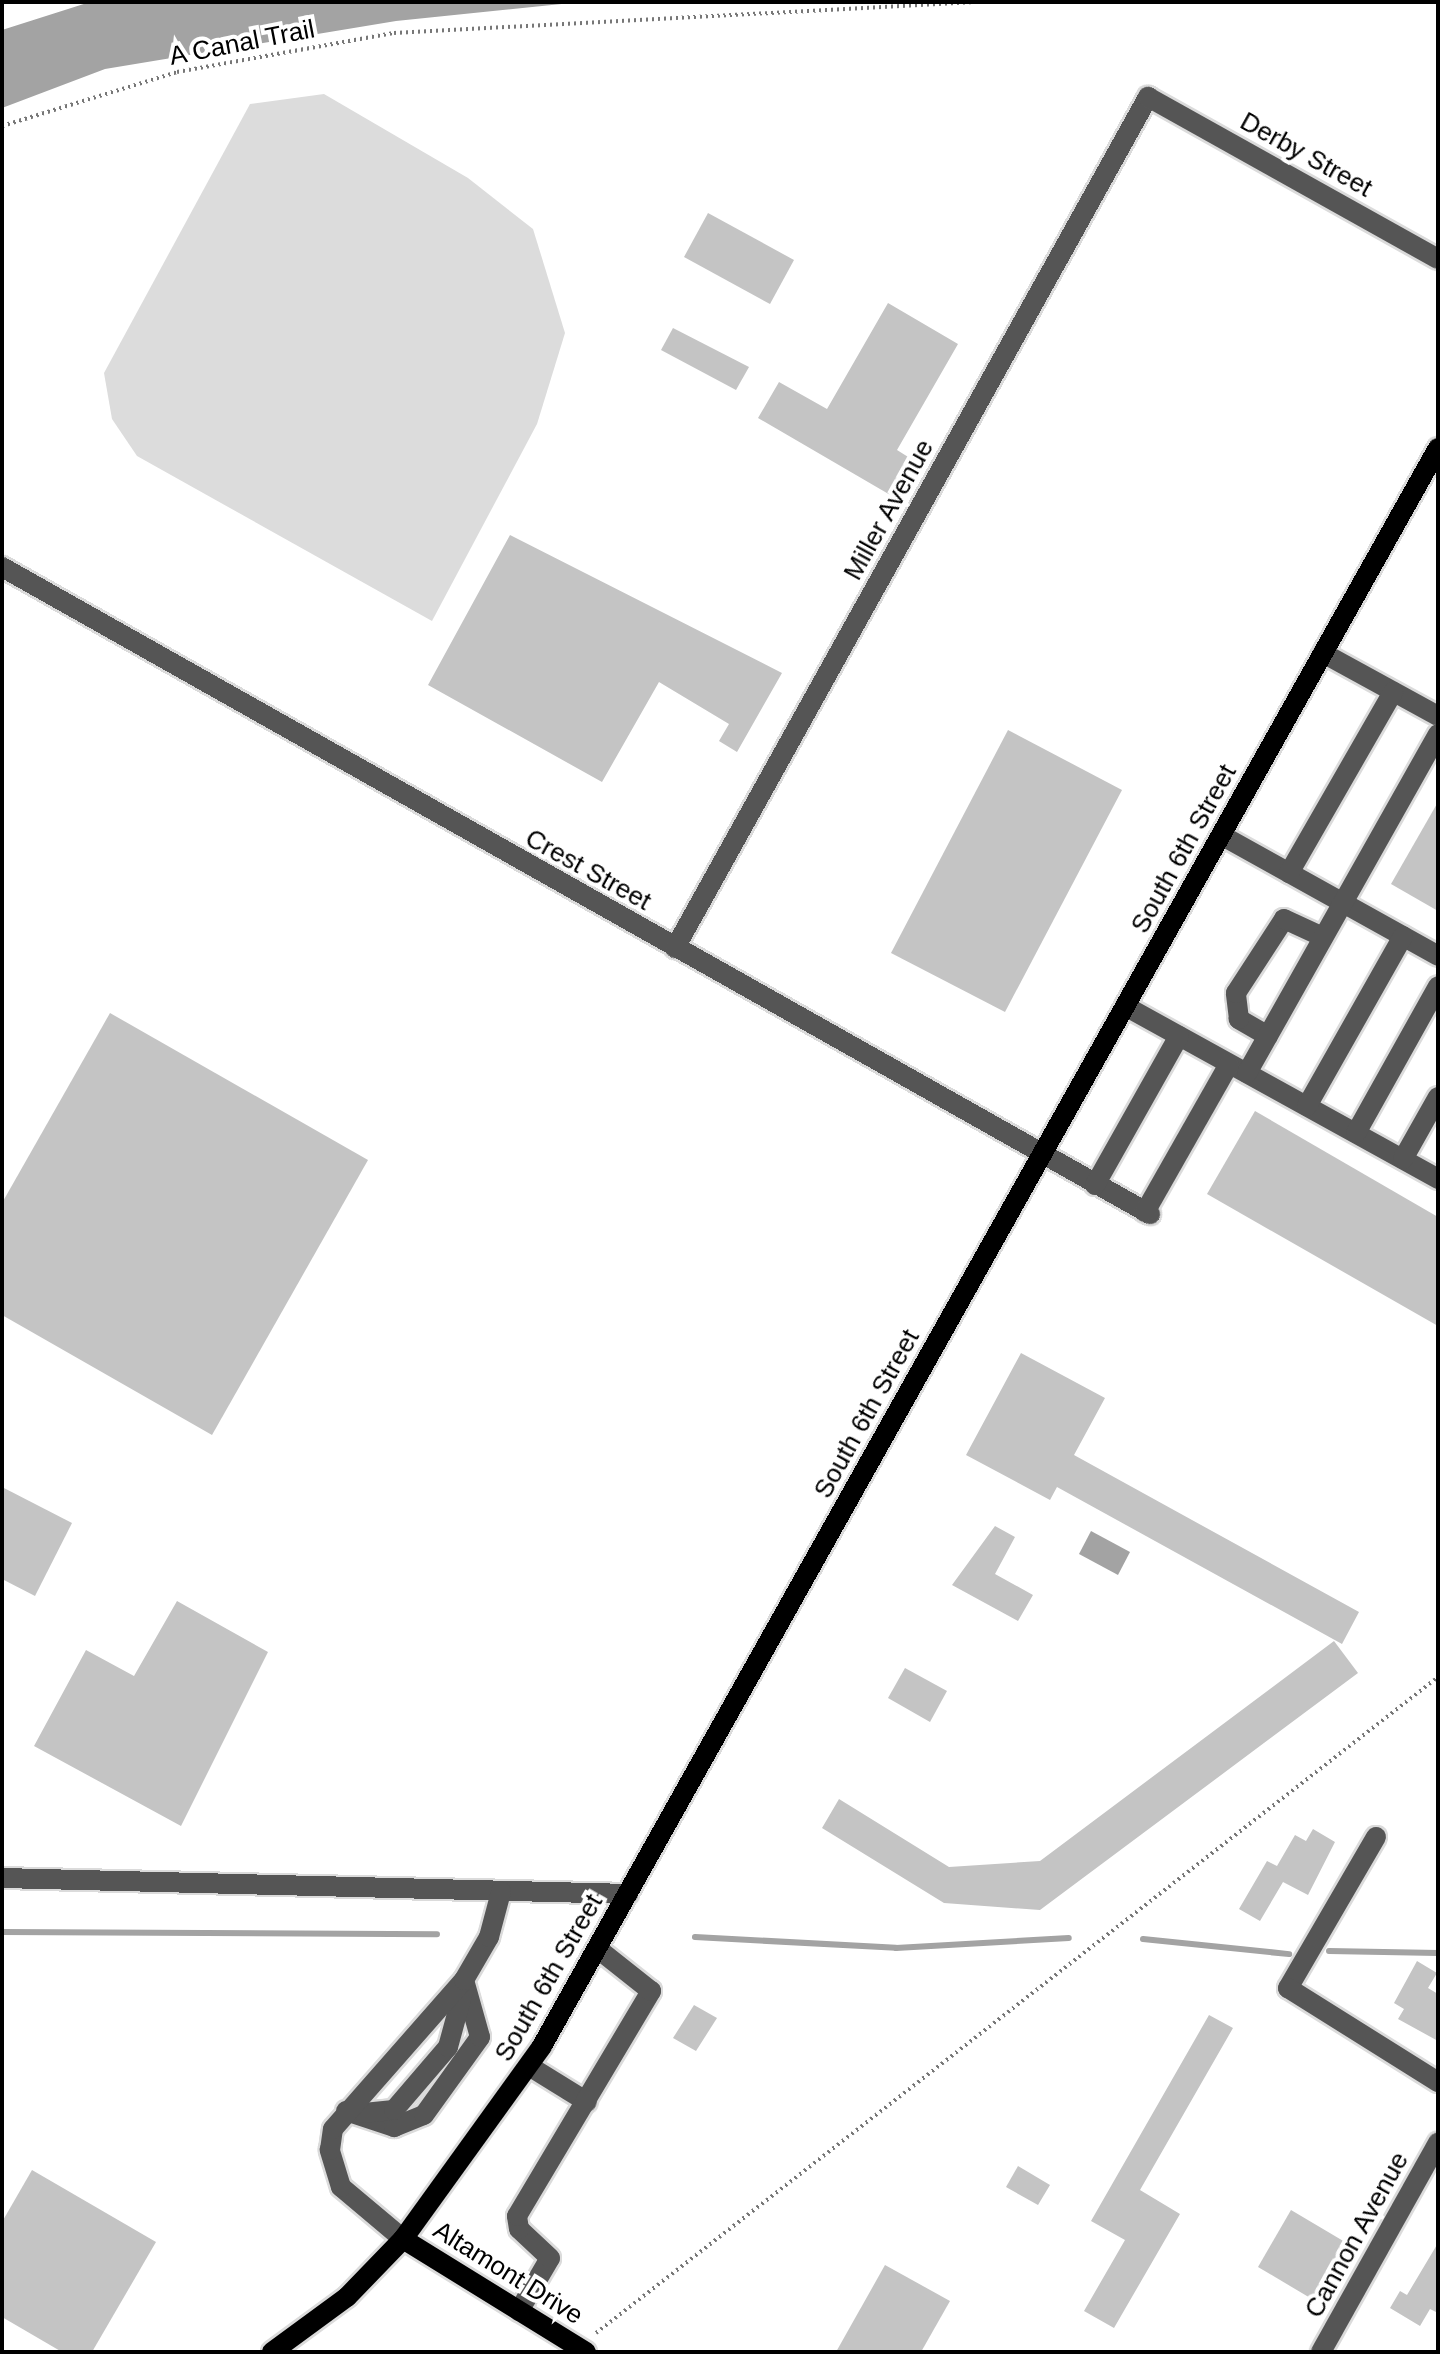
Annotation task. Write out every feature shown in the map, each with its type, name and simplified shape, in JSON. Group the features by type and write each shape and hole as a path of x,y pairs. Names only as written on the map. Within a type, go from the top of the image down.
{"main road":[{"name":"South 6th Street","path":"272,2352 347,2297 403,2239 529,2066 598,1949 1438,448"},
{"name":"Altamont Drive","path":"403,2239 582,2350"}],"street":[{"name":"Derby Street","path":"1148,97 1438,259"},
{"name":"Miller Avenue","path":"675,948 1148,97"},
{"name":"Crest Street","path":"2,567 1147,1213 1238,1068"},
{"path":"1323,653 1438,716"},
{"path":"1289,873 1393,692"},
{"path":"1238,1068 1268,1036 1438,734"},
{"path":"1221,835 1438,956"},
{"path":"1268,1036 1239,1019 1236,993 1284,919 1323,937"},
{"path":"1307,1106 1403,936"},
{"path":"1356,1133 1438,986"},
{"path":"1125,1006 1438,1179"},
{"path":"1095,1185 1179,1036"},
{"path":"1403,1159 1438,1097"},
{"path":"1376,1837 1288,1988 1438,2082"},
{"path":"2,1878 431,1884 501,1892 628,1894"},
{"path":"403,2239 341,2187 333,2169 333,2129 464,1980 489,1937 501,1892"},
{"path":"519,2311 550,2258 519,2229 517,2216 651,1991 598,1949"},
{"path":"346,2111 394,2127 424,2115 480,2037 464,1980"},
{"path":"529,2066 587,2102"},
{"name":"Cannon Avenue","path":"1321,2352 1438,2143"}],"path":[{"name":"A Canal Trail","path":"2,126 177,72 394,33 975,2"},
{"path":"582,2350 1438,1677"}],"shaded area":[{"path":"90,2 581,2 396,21 105,69 2,108 2,30"},
{"path":"324,94 468,178 533,229 565,333 537,424 432,621 137,456 112,419 104,373 250,104"},
{"path":"1091,1531 1130,1552 1118,1575 1079,1554"}],"building":[{"path":"708,213 794,260 770,304 684,257"},
{"path":"888,303 958,344 897,450 913,460 892,496 758,418 779,382 827,409"},
{"path":"673,328 749,367 736,390 661,350"},
{"path":"510,535 782,673 737,752 719,741 729,724 659,682 602,782 428,685"},
{"path":"1008,730 1122,790 1005,1012 891,953"},
{"path":"1438,802 1438,911 1391,884"},
{"path":"110,1013 368,1160 212,1435 2,1315 2,1203"},
{"path":"1255,1111 1438,1217 1438,1326 1207,1194"},
{"path":"1021,1353 1105,1398 1074,1455 1359,1612 1342,1644 1057,1487 1050,1500 966,1455"},
{"path":"2,1487 72,1523 35,1596 2,1579"},
{"path":"995,1526 1015,1537 995,1574 1033,1595 1018,1621 952,1585"},
{"path":"177,1601 268,1652 181,1826 34,1746 86,1650 134,1676"},
{"path":"1334,1641 1358,1673 1040,1910 944,1903 822,1828 839,1799 949,1867 1040,1861"},
{"path":"905,1668 947,1691 930,1722 888,1698"},
{"path":"1313,1829 1335,1842 1308,1895 1283,1882 1260,1921 1239,1909 1267,1861 1277,1866 1295,1835 1306,1841"},
{"path":"1417,1961 1437,1973 1428,1988 1438,1994 1438,2041 1398,2019 1404,2009 1394,2003"},
{"path":"694,2005 717,2018 696,2051 673,2038"},
{"path":"1209,2015 1233,2028 1140,2190 1180,2214 1114,2328 1084,2311 1125,2240 1091,2221"},
{"path":"1018,2166 1050,2185 1038,2205 1006,2187"},
{"path":"32,2170 156,2242 92,2352 62,2352 2,2317 2,2222"},
{"path":"1291,2210 1345,2242 1312,2299 1258,2267"},
{"path":"1438,2243 1438,2313 1430,2309 1420,2326 1390,2308 1400,2291 1407,2295"},
{"path":"885,2265 950,2301 921,2352 836,2352"}],"waterway":[{"path":"2,1932 437,1934"},
{"path":"695,1937 896,1948 1069,1938"},
{"path":"1143,1939 1289,1954"},
{"path":"1329,1951 1438,1953"}]}
